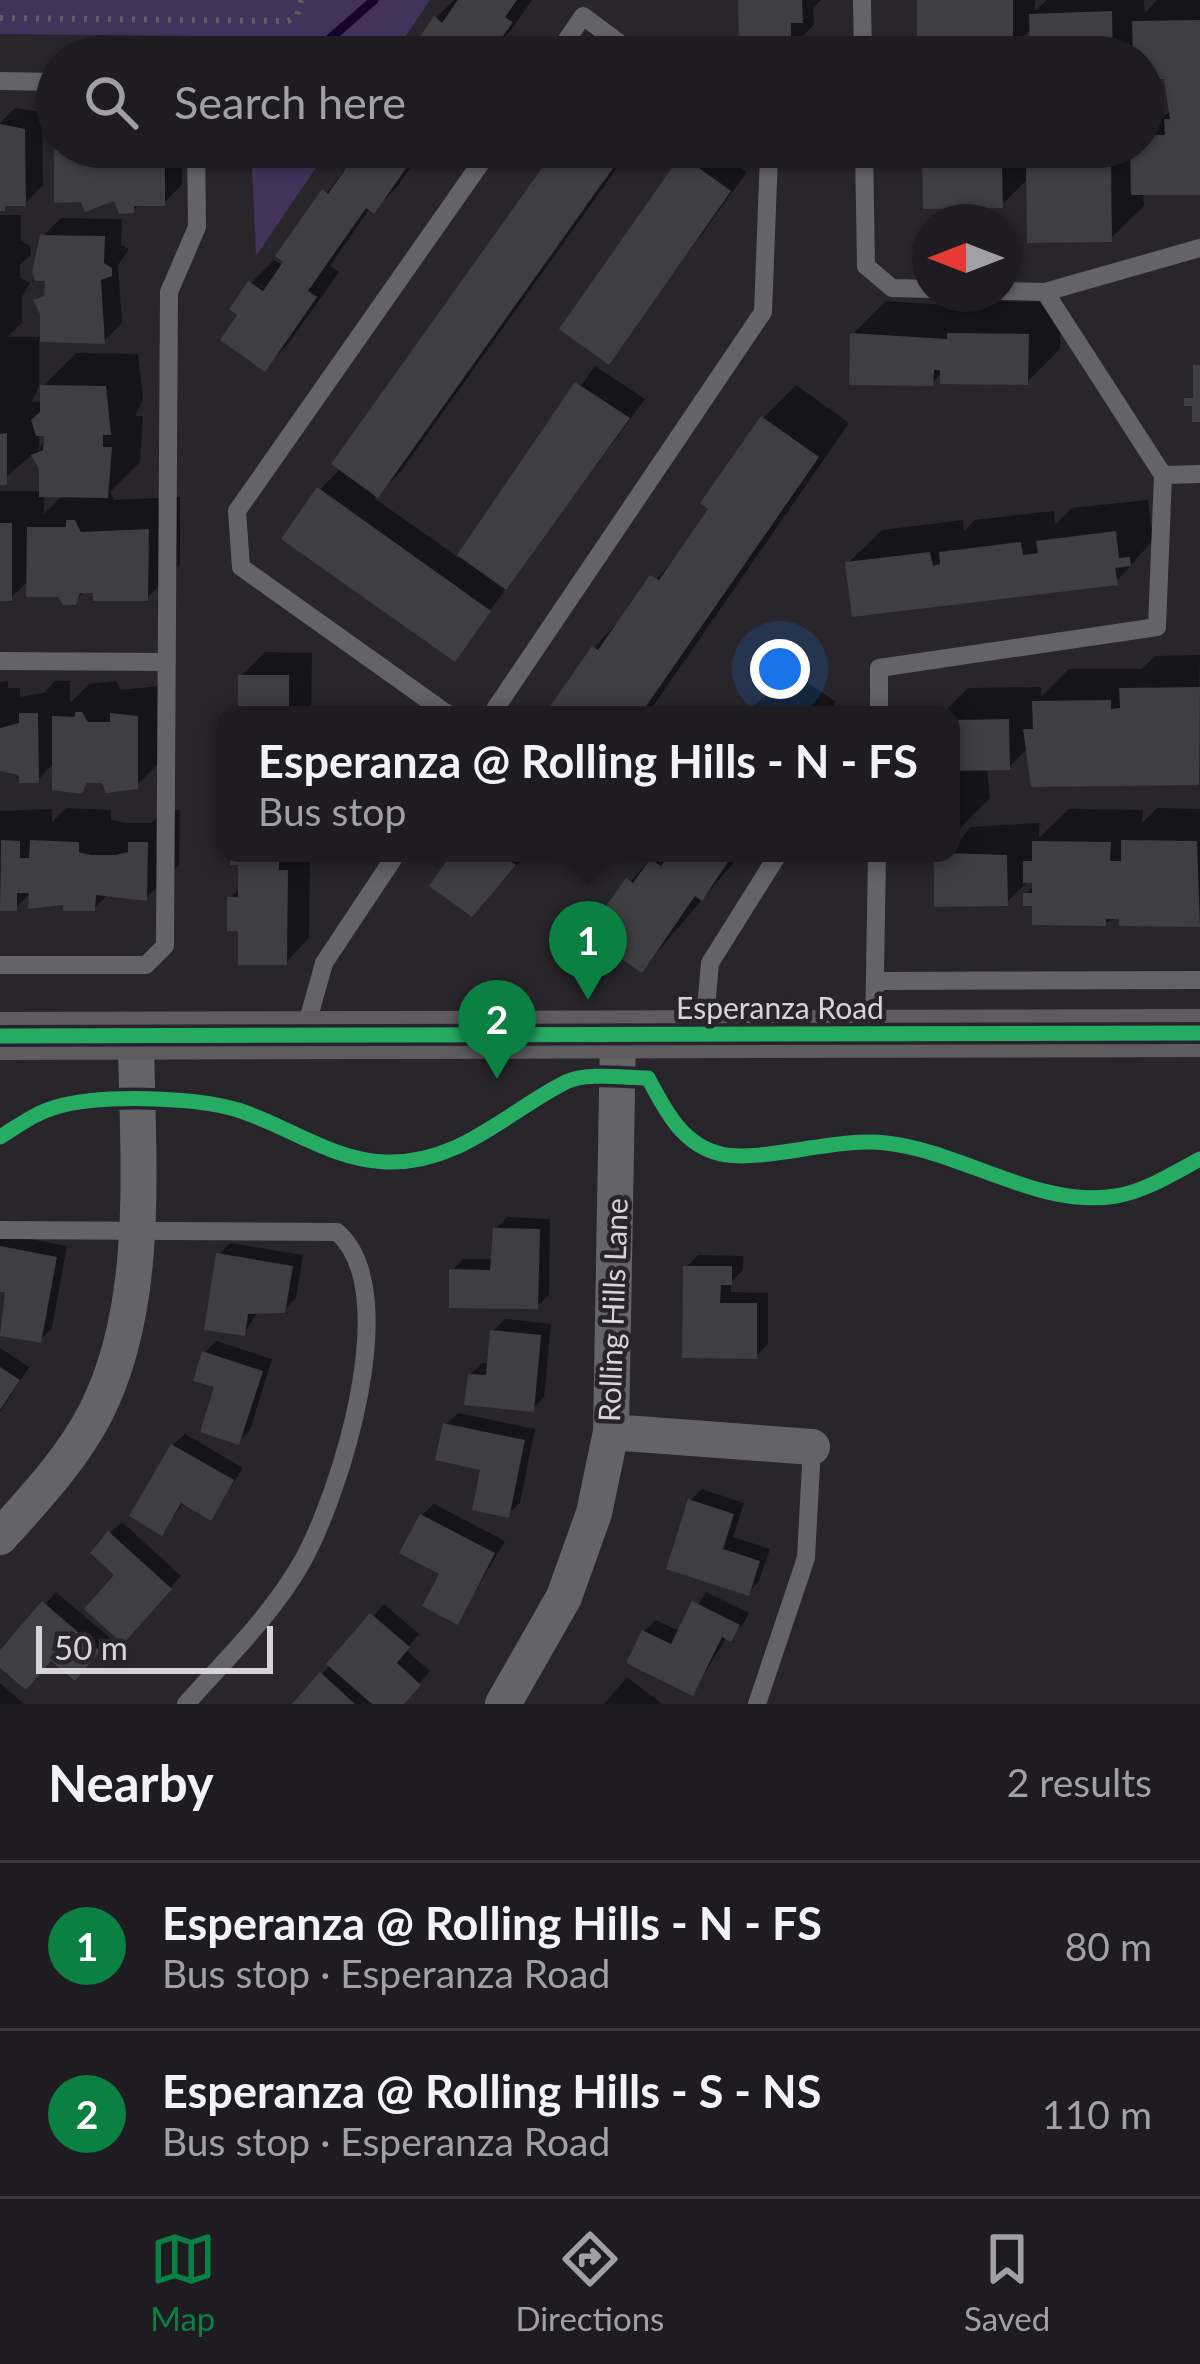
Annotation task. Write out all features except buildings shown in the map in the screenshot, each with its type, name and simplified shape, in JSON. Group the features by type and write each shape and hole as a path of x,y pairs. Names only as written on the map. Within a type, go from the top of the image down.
{"street":[{"name":"Esperanza Road","path":"0,1036 1200,1033"},
{"path":"0,1537 68,1458 97,1411 116,1360 130,1297 136,1036"},
{"name":"Rolling Hills Lane","path":"503,1704 564,1597 594,1513 611,1432 618,1036"},
{"path":"611,1432 812,1447"}],"lane":[{"path":"862,0 862,36"},
{"path":"570,36 589,8 617,36"},
{"path":"0,81 36,82"},
{"path":"0,964 146,965 165,946 169,292 197,227 196,168"},
{"path":"436,706 241,567 237,511 477,168"},
{"path":"496,706 763,312 769,168"},
{"path":"864,168 866,266 892,288 912,289"},
{"path":"1020,291 1045,292 1200,248"},
{"path":"879,706 880,668 1157,627 1163,475 1045,292"},
{"path":"1163,475 1200,474"},
{"path":"0,661 167,662"},
{"path":"304,1036 309,1000 323,963 392,862"},
{"path":"704,1036 710,963 773,862"},
{"path":"874,1036 877,862"},
{"path":"875,980 1200,980"},
{"path":"0,1230 134,1227 337,1232 351,1244 366,1288 362,1387 304,1559 273,1607 186,1704"},
{"path":"757,1704 806,1558 812,1447"}],"path":[{"path":"0,18 288,21 297,16 301,0"}],"shaded area":[{"path":"0,0 430,0 406,36 0,34"},
{"path":"252,168 316,168 256,256"}],"waterway":[{"path":"333,36 374,0"}],"cycle path":[{"path":"0,1036 1200,1033"},
{"path":"0,1137 56,1107 122,1099 173,1100 238,1110 366,1160 412,1161 459,1146 566,1082 606,1076 648,1078 685,1134 721,1154 886,1143 943,1156 1029,1187 1087,1198 1138,1190 1200,1159"}],"place":[{"name":"Esperanza @ Rolling Hills - N - FS","path":"588,1000"},
{"name":"Esperanza @ Rolling Hills - S - NS","path":"497,1079"}]}
